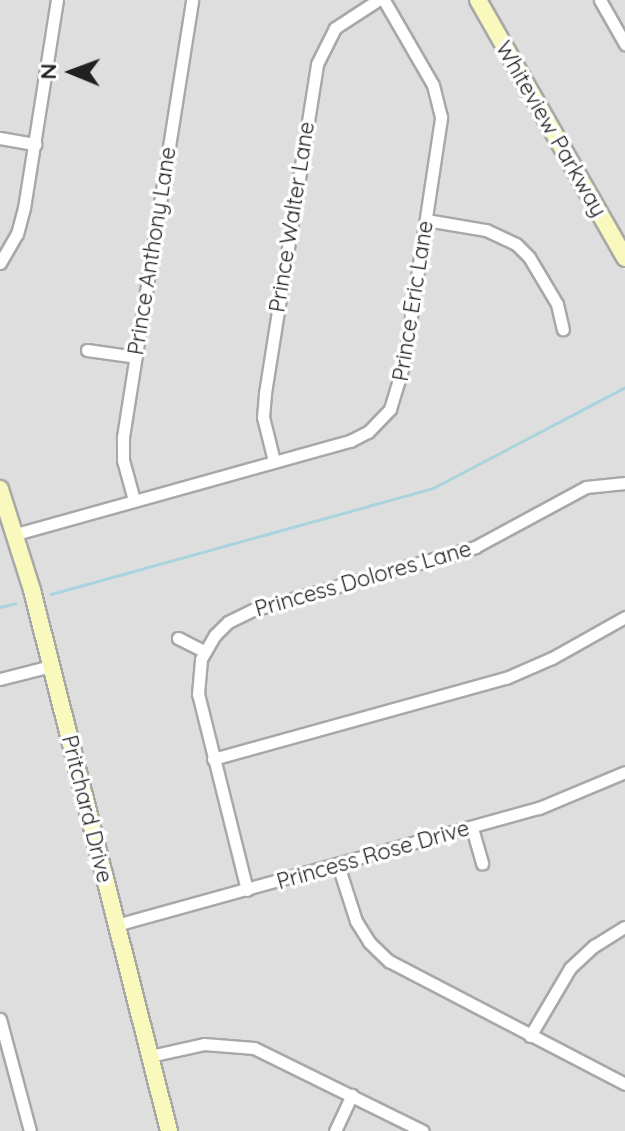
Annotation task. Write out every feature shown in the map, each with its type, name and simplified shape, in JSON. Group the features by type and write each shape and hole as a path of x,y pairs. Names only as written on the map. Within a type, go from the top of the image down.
{"street":[{"path":"0,263 22,217 57,0"},
{"name":"Prince Anthony Lane","path":"134,500 122,446 192,0"},
{"name":"Prince Walter Lane","path":"274,461 264,423 264,400 317,64 335,28 378,0"},
{"name":"Prince Eric Lane","path":"16,534 356,438 380,422 390,409 402,375 441,110 428,76 384,0"},
{"name":"Whiteview Parkway","path":"478,0 625,258"},
{"path":"600,0 624,38"},
{"path":"0,138 35,144"},
{"path":"426,220 486,230 516,244 529,257 559,307 563,329"},
{"path":"87,350 136,357"},
{"name":"Princess Dolores Lane","path":"204,651 222,628 243,614 455,554 496,537 580,489 602,483 625,483"},
{"name":"Pritchard Drive","path":"0,489 16,534 51,666 169,1131"},
{"path":"213,759 506,678 552,658 625,617"},
{"path":"178,638 204,651 198,694 247,890"},
{"path":"0,679 51,666"},
{"name":"Princess Rose Drive","path":"116,925 472,828 568,798 625,772"},
{"path":"472,828 482,864"},
{"path":"338,865 356,921 381,954 411,975 625,1084"},
{"path":"530,1036 570,968 594,946 625,927"},
{"path":"0,1019 30,1131"},
{"path":"150,1056 196,1045 246,1046 282,1059 423,1131"},
{"path":"0,1077 14,1073"},
{"path":"335,1131 352,1095"}],"shaded area":[{"path":"0,0 471,0 625,271 625,1131 174,1131 18,523 0,478"},
{"path":"484,0 625,0 625,249"},
{"path":"0,503 13,534 164,1131 0,1131"}],"waterway":[{"path":"51,594 433,488 625,387"},
{"path":"0,607 16,603"}]}
